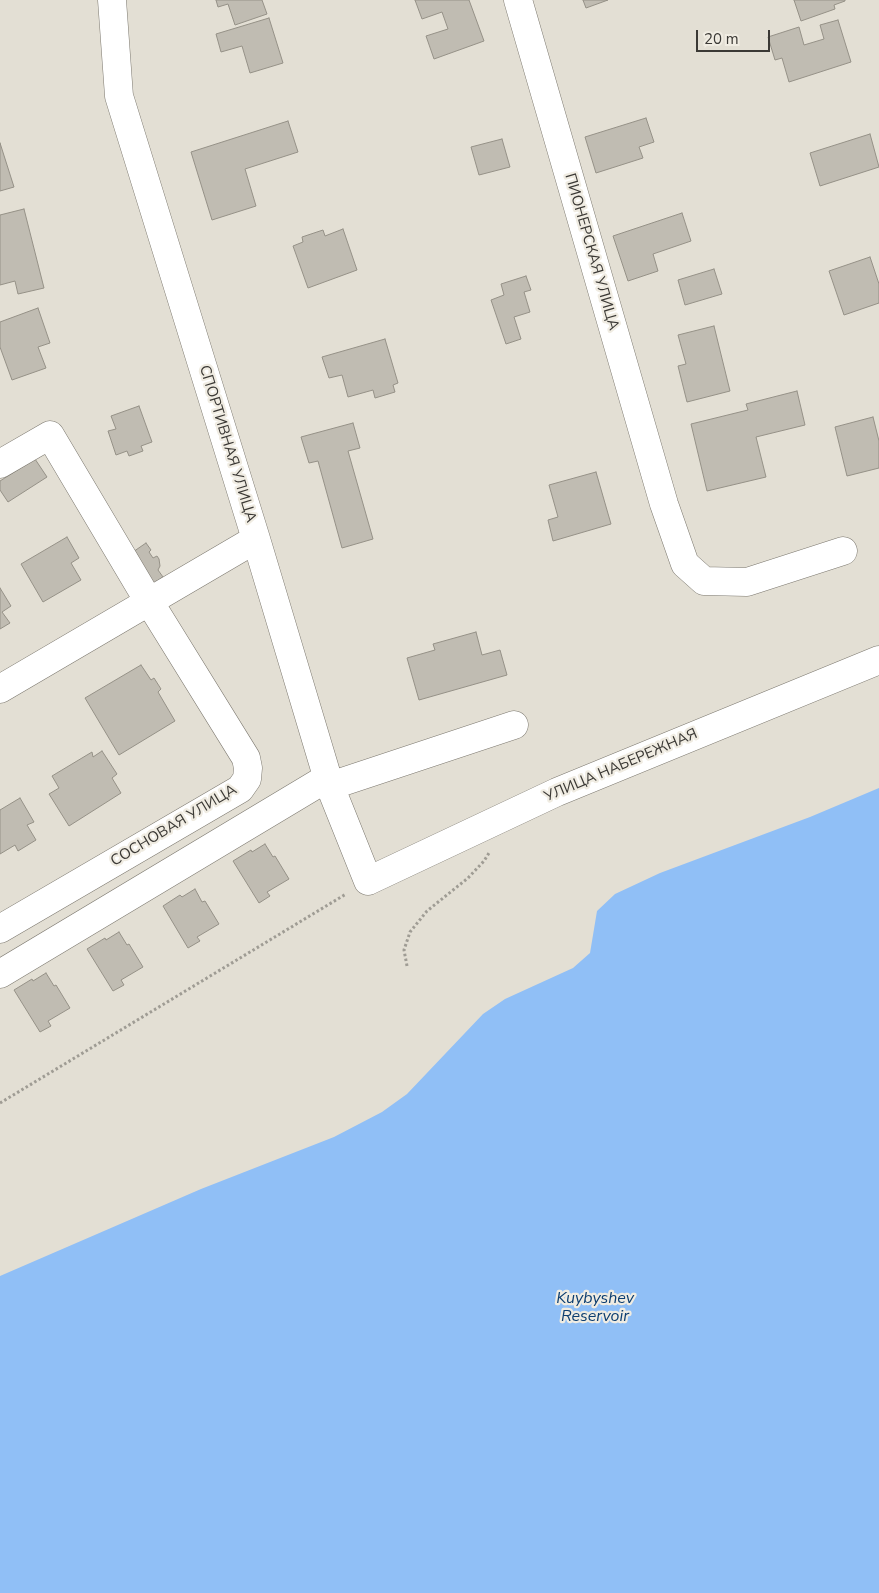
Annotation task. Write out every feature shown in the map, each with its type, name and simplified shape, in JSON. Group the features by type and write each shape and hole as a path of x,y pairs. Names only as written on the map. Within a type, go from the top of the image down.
{"street":[{"name":"СПОРТИВНАЯ УЛИЦА","path":"112,0 119,96 329,782 368,881"},
{"name":"ПИОНЕРСКАЯ УЛИЦА","path":"518,0 664,504 685,564 704,581 747,582 843,551"},
{"name":"СОСНОВАЯ УЛИЦА","path":"0,464 50,435 145,596 246,758 248,768 247,779 240,789 0,929"},
{"path":"0,689 145,596 256,539"},
{"name":"УЛИЦА НАБЕРЕЖНАЯ","path":"368,881 557,792 879,660"},
{"path":"0,974 329,782 514,725"}],"path":[{"path":"407,966 404,950 410,932 427,911 468,878 484,861 499,838 508,814"},
{"path":"0,1103 368,881"}],"water":[{"name":"Kuybyshev Reservoir","path":"879,788 879,1593 0,1593 0,1276 201,1189 334,1137 382,1112 407,1094 483,1014 505,999 573,968 590,953 597,911 615,894 660,873 810,817"}],"building":[{"path":"216,0 262,0 267,14 235,25 228,4 218,7"},
{"path":"415,0 469,0 484,41 434,59 426,36 448,29 442,12 422,19"},
{"path":"583,0 608,0 586,8"},
{"path":"794,0 845,1 834,5 835,9 801,21"},
{"path":"269,18 283,63 250,73 242,46 221,52 216,34"},
{"path":"838,20 851,62 789,82 782,58 775,60 768,37 799,27 804,45 824,39 820,25"},
{"path":"646,118 654,142 639,147 643,158 596,173 585,137"},
{"path":"288,121 298,152 245,169 256,206 212,220 191,152"},
{"path":"870,134 879,167 820,186 810,153"},
{"path":"502,139 510,167 479,175 471,147"},
{"path":"0,143 14,187 0,191"},
{"path":"24,209 44,288 18,294 15,281 0,285 0,215"},
{"path":"682,213 691,241 653,254 658,271 628,281 613,236"},
{"path":"343,229 357,270 308,288 293,246 303,242 302,237 323,230 325,236"},
{"path":"870,257 879,284 879,303 844,315 829,271"},
{"path":"714,269 722,294 685,305 678,280"},
{"path":"526,276 531,290 524,292 530,312 514,317 521,339 506,344 491,300 504,295 501,284"},
{"path":"38,308 50,343 38,347 46,368 12,380 0,347 0,322"},
{"path":"714,326 730,391 687,402 678,366 686,364 678,335"},
{"path":"385,339 398,383 393,385 395,392 375,398 373,390 348,397 342,375 329,378 322,357"},
{"path":"797,391 805,425 756,437 766,477 707,491 691,424 748,410 746,404"},
{"path":"139,406 152,442 141,446 143,451 129,456 127,451 116,455 108,431 116,429 111,416"},
{"path":"873,417 879,441 879,468 847,476 835,427"},
{"path":"353,423 360,448 348,451 373,539 342,548 318,461 309,463 301,437"},
{"path":"35,459 47,477 8,502 0,490 0,481"},
{"path":"596,472 611,524 553,541 548,520 558,517 549,485"},
{"path":"67,537 79,558 71,563 81,580 43,602 21,564"},
{"path":"146,543 151,550 149,552 153,558 157,556 159,559 160,566 158,570 163,577 151,585 130,554"},
{"path":"0,588 11,606 2,612 10,623 0,629"},
{"path":"476,632 482,655 500,650 507,675 419,700 407,658 435,650 433,644"},
{"path":"141,665 151,680 154,678 161,689 158,692 175,721 119,755 85,698"},
{"path":"102,751 117,774 112,778 121,793 69,826 49,794 59,788 52,776 92,752 93,757"},
{"path":"20,798 34,822 27,825 36,840 18,851 15,845 0,854 0,810"},
{"path":"265,844 289,879 267,892 270,896 259,903 233,861"},
{"path":"195,889 202,902 205,901 219,924 197,937 200,941 188,948 163,906 180,895 182,897"},
{"path":"119,932 143,967 121,980 124,985 113,991 87,949"},
{"path":"46,973 70,1008 48,1021 51,1026 40,1032 14,990"}]}
